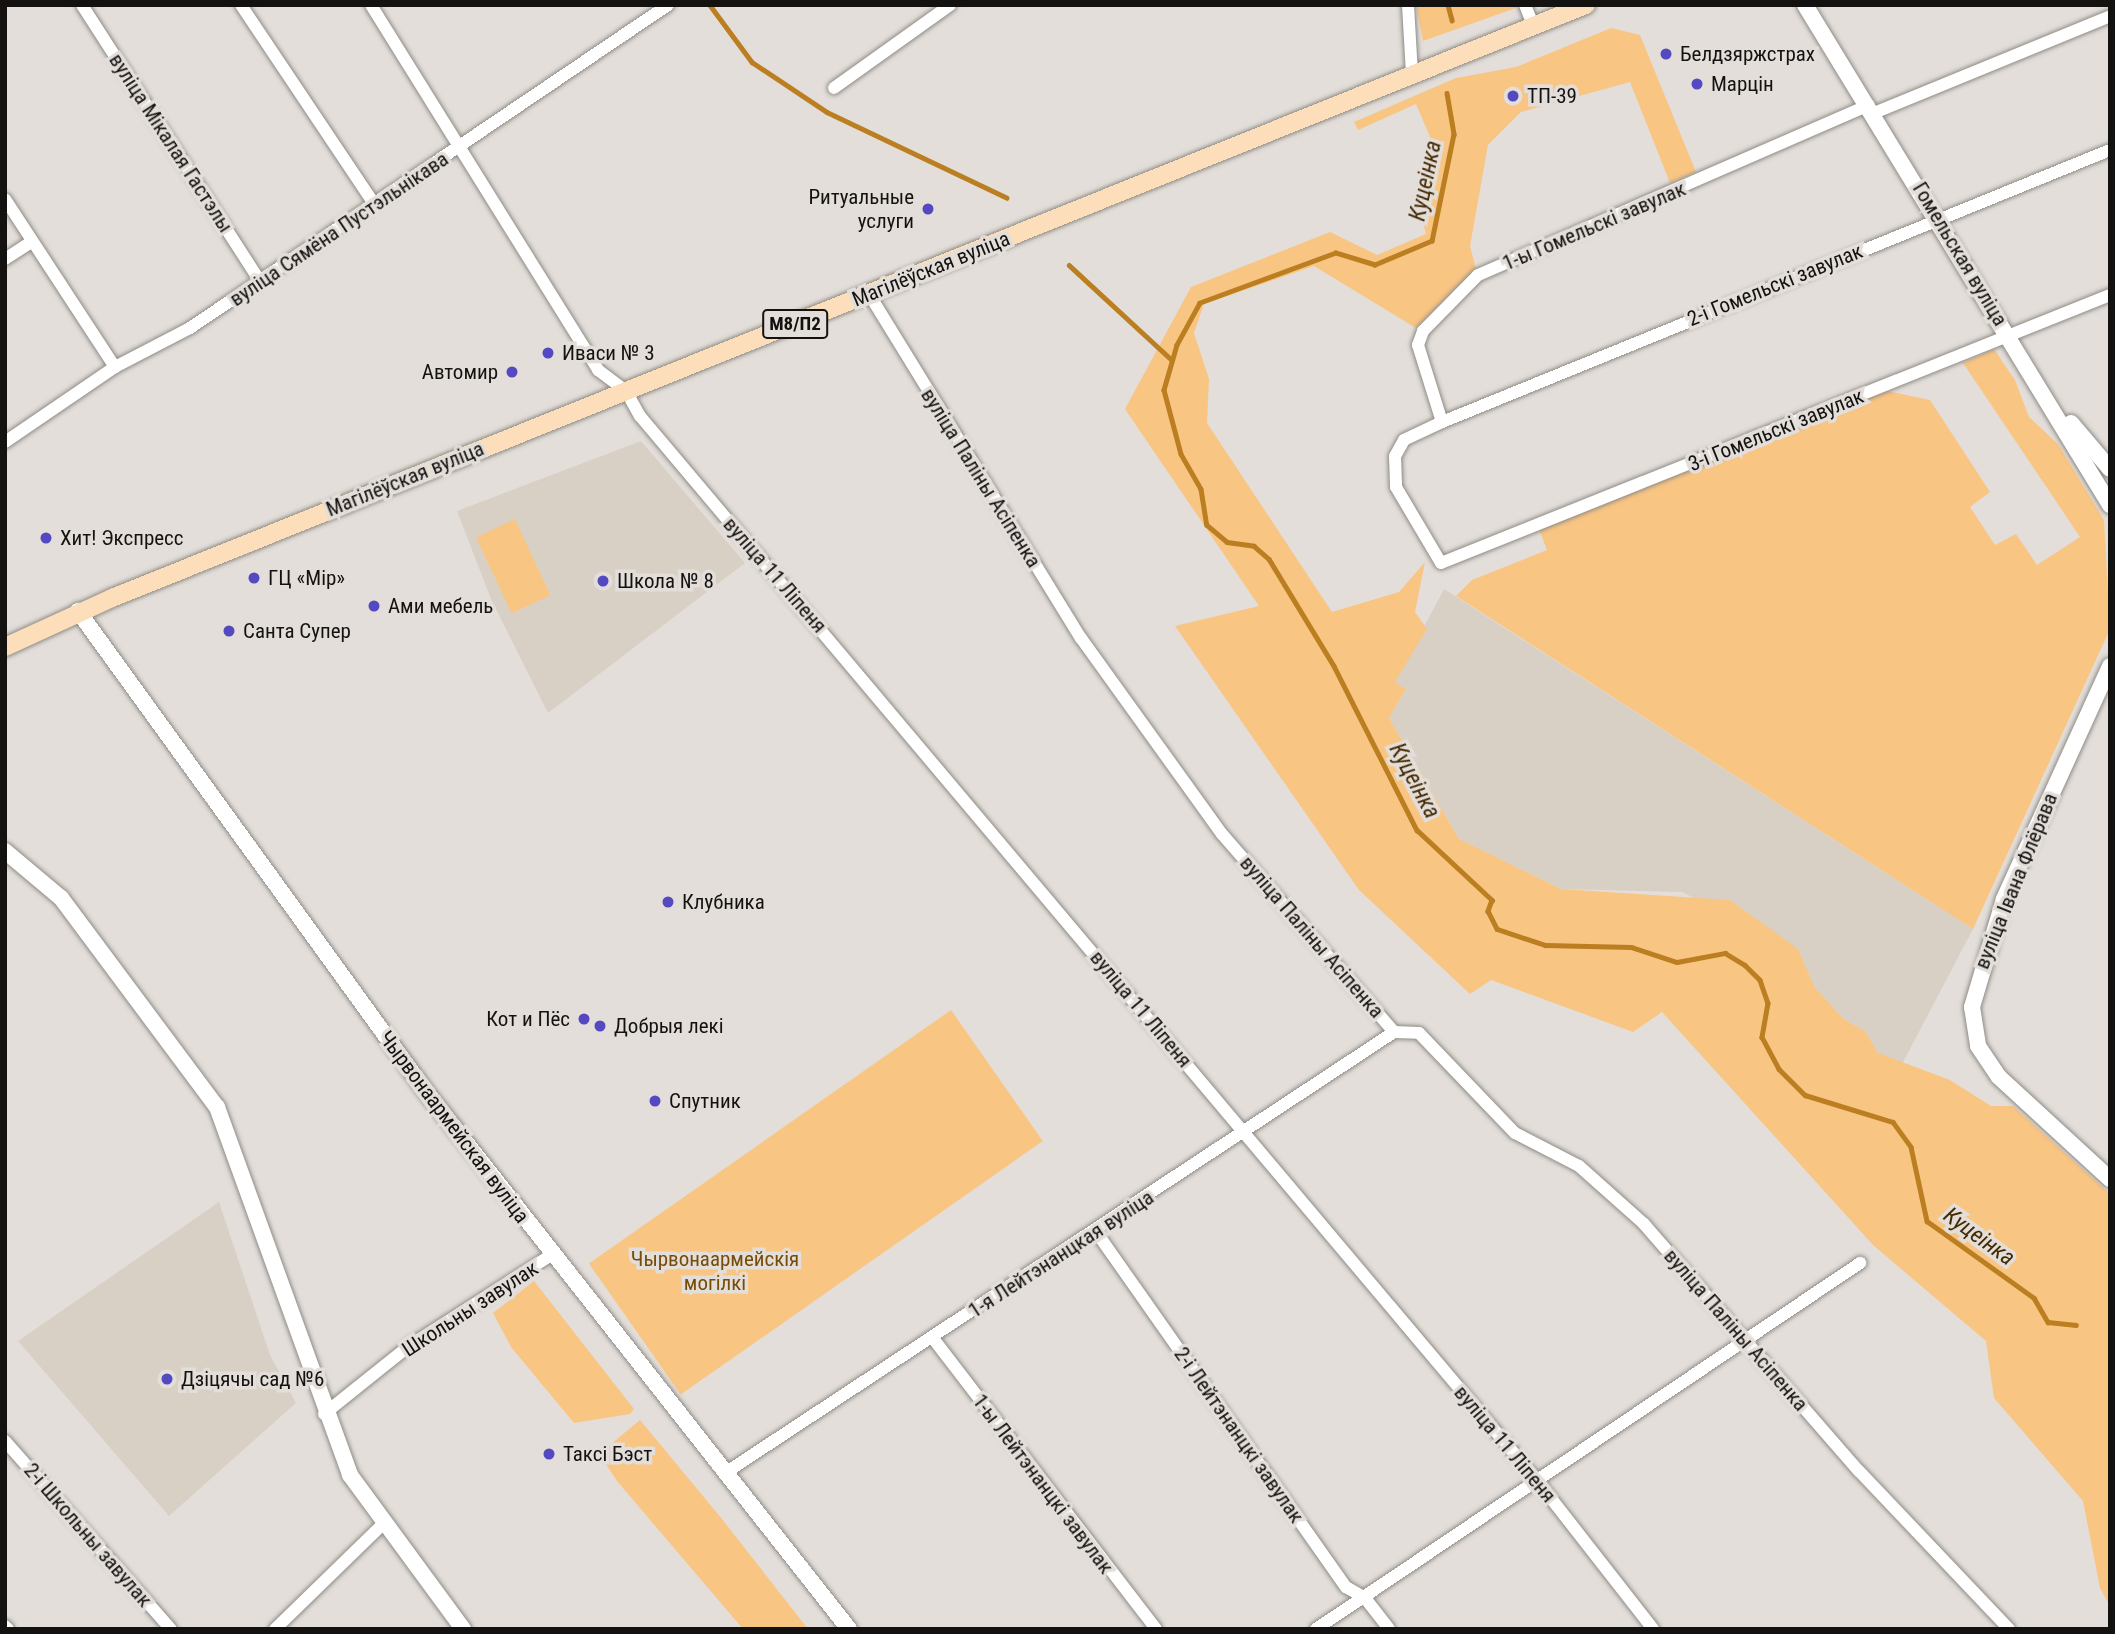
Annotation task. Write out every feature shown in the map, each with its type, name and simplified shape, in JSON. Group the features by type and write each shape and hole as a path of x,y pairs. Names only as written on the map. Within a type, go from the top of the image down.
{"main road":[{"name":"Магілёўская вуліца","path":"5,647 78,611 1586,5"},
{"name":"Гомельская вуліца","path":"1805,5 2042,388 2110,505"},
{"path":"2042,388 2110,469"},
{"name":"Чырвонаармейская вуліца","path":"78,611 550,1256 849,1629"},
{"name":"вуліца Івана Флёрава","path":"2110,666 2004,899 1972,1007 1978,1046 1993,1069 2110,1179"},
{"path":"5,851 61,898 217,1107 245,1171 324,1414 350,1475 383,1524 463,1629"}],"street":[{"name":"вуліца Мікалая Гастэлы","path":"82,5 260,281"},
{"path":"241,5 374,204"},
{"path":"371,5 598,370 626,391"},
{"name":"вуліца Сямёна Пустэльнікава","path":"5,442 115,367 260,281 668,5"},
{"path":"834,88 950,5"},
{"path":"1408,5 1412,75"},
{"path":"1525,5 1534,27"},
{"name":"1-ы Гомельскі завулак","path":"1442,422 1418,345 1423,331 1478,275 1871,109 2110,16"},
{"name":"2-і Гомельскі завулак","path":"1441,563 1396,487 1395,456 1404,440 1938,218 2110,150"},
{"path":"5,198 31,242 115,367"},
{"path":"5,259 31,242"},
{"name":"вуліца Паліны Асіпенка","path":"869,294 1089,649 1222,834 1394,1032 1419,1033 1515,1133 1578,1166 1644,1224 1746,1342 2009,1629"},
{"name":"3-і Гомельскі завулак","path":"1441,563 1930,369 2007,332 2110,295"},
{"name":"вуліца 11 Ліпеня","path":"626,391 640,416 1539,1483 1653,1629"},
{"name":"1-я Лейтэнанцкая вуліца","path":"725,1473 1097,1233 1394,1032"},
{"name":"2-і Лейтэнанцкі завулак","path":"1097,1233 1346,1587 1365,1598 1389,1629"},
{"name":"Школьны завулак","path":"324,1414 409,1346 550,1256"},
{"path":"1316,1629 1539,1483 1860,1263"},
{"name":"1-ы Лейтэнанцкі завулак","path":"932,1337 1156,1629"},
{"name":"2-і Школьны завулак","path":"5,1441 171,1629"},
{"path":"275,1629 383,1524"}],"shaded area":[{"name":"Школа № 8","path":"641,441 745,563 548,713 491,599 457,511"},
{"path":"1444,589 1973,929 1901,1066 1878,1053 1865,1031 1844,1019 1814,988 1798,949 1682,892 1561,889 1459,839 1389,718 1406,689 1395,682"},
{"name":"Дзіцячы сад №6","path":"219,1202 270,1355 296,1403 169,1516 18,1341"}],"green space":[{"path":"1416,5 1515,5 1516,8 1423,41"},
{"path":"1611,28 1640,35 1696,172 1670,183 1630,82 1521,112 1488,145 1470,246 1476,269 1416,328 1314,266 1204,304 1194,333 1209,379 1207,423 1332,612 1399,592 1425,562 1415,612 1427,629 1395,682 1406,689 1389,718 1459,839 1561,889 1730,900 1798,949 1815,988 1844,1019 1865,1031 1878,1053 1950,1080 1991,1106 2013,1106 2110,1194 2110,1606 2100,1588 2083,1501 1994,1398 1986,1341 1873,1245 1662,1012 1633,1032 1491,980 1470,994 1359,890 1175,626 1259,606 1125,409 1191,287 1330,232 1377,255 1426,234 1416,198 1436,151 1416,104 1358,130 1354,122 1456,78 1516,67"},
{"path":"1994,349 2015,380 2029,417 2058,444 2104,520 2110,629 1973,929 1456,596 1472,580 1547,550 1539,529 1887,391 1930,400 1990,492 1970,507 1995,545 2016,534 2037,565 2080,537 1963,363"},
{"path":"515,519 550,595 512,613 476,537"},
{"name":"Чырвонаармейскія могілкі","path":"951,1010 1043,1141 681,1395 589,1264"},
{"path":"534,1281 634,1409 630,1414 574,1423 511,1347 493,1313"},
{"path":"640,1420 808,1629 743,1629 617,1481 599,1454"}],"waterway":[{"path":"710,5 752,62 827,112 1007,198"},
{"path":"1448,5 1452,20"},
{"name":"Куцеінка","path":"1447,93 1454,134 1432,241 1375,265 1336,253 1200,303 1177,345 1164,390 1181,454 1201,489 1207,525 1227,542 1254,546 1269,559 1334,666 1417,830 1492,900 1488,911 1497,929 1545,945 1631,947 1677,962 1725,953 1745,965 1760,980 1768,1003 1762,1037 1779,1069 1805,1095 1893,1122 1911,1147 1927,1221 2034,1298 2048,1322 2076,1325"},
{"path":"1069,265 1172,360"}],"place":[{"name":"Белдзяржстрах","path":"1666,54"},
{"name":"Марцін","path":"1697,84"},
{"name":"ТП-39","path":"1513,96"},
{"name":"Ритуальные услуги","path":"928,209"},
{"name":"Иваси № 3","path":"548,353"},
{"name":"Автомир","path":"512,372"},
{"name":"Хит! Экспресс","path":"46,538"},
{"name":"ГЦ «Мір»","path":"254,578"},
{"name":"Школа № 8","path":"603,581"},
{"name":"Ами мебель","path":"374,606"},
{"name":"Санта Супер","path":"229,631"},
{"name":"Клубника","path":"668,902"},
{"name":"Кот и Пёс","path":"584,1019"},
{"name":"Добрыя лекі","path":"600,1026"},
{"name":"Спутник","path":"655,1101"},
{"name":"Дзіцячы сад №6","path":"167,1379"},
{"name":"Таксі Бэст","path":"549,1454"}]}
